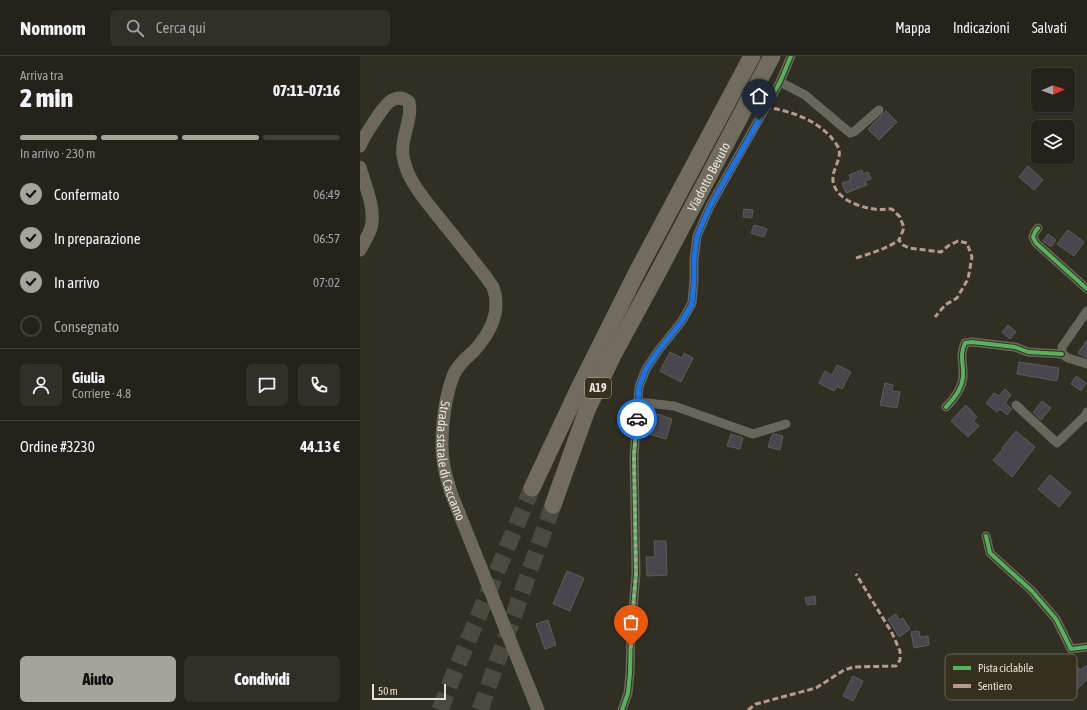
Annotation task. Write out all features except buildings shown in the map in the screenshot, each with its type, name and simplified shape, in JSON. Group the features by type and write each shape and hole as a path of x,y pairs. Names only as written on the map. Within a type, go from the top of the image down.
{"highway":[{"name":"Viadotto Bevuto","path":"532,488 575,396 637,272 752,56"},
{"name":"Viadotto Bevuto","path":"553,505 588,410 612,356 772,56"}],"main road":[{"name":"Strada statale di Caccamo","path":"360,146 386,104 398,98 404,98 409,102 409,116 402,145 405,165 410,178 423,197 486,277 492,287 496,308 491,329 478,347 460,364 454,374 449,388 443,423 442,443 444,466 454,500 538,710"},
{"path":"360,167 370,202 372,218 368,236 360,250"}],"street":[{"path":"622,710 628,692 636,574 634,456 639,387 646,369 682,321 692,304 694,260 697,236 710,206 780,82 791,56"},
{"path":"780,82 805,95 850,133 855,131 879,110"},
{"path":"1038,228 1033,237 1036,243 1087,289"},
{"path":"1062,354 1062,347 1087,311"},
{"path":"946,407 954,398 963,378 961,350 965,343 972,342 1015,347 1028,352 1062,354 1068,358 1087,364"},
{"path":"638,402 674,406 753,434 786,424"},
{"path":"1016,405 1057,443 1085,416 1087,412"},
{"path":"986,536 990,554 1032,591 1056,619 1071,649 1087,647"}],"tunnel":[{"path":"440,710 532,488"},
{"path":"480,710 553,505"}],"marked path":[{"path":"765,107 801,116 824,130 838,146 839,150 838,160 833,176 833,183 836,190 846,200 860,206 876,209 892,209 900,217 904,228 899,240 903,245 909,248 941,252 948,246 958,241 967,243 972,257 968,279 957,298 945,305 935,317"},
{"path":"856,258 884,248 899,240"},
{"path":"748,710 756,704 816,688 844,670 854,667 896,666 900,660 900,651 892,633 856,574"}],"cycle path":[{"path":"622,710 628,693 636,574 634,456 639,387 646,369 682,321 692,303 694,260 697,236 710,206 780,82 791,56"},
{"path":"1038,228 1033,237 1036,243 1087,289"},
{"path":"946,407 957,394 961,385 963,377 962,356 965,343 972,342 1015,347 1028,352 1062,354"},
{"path":"986,536 990,553 1032,591 1056,619 1071,649 1087,647"}],"way so far":[{"path":"631,646 636,574 634,456 637,419"}],"route":[{"path":"637,419 639,387 646,369 682,321 692,304 694,260 697,236 710,206 759,120"}]}
